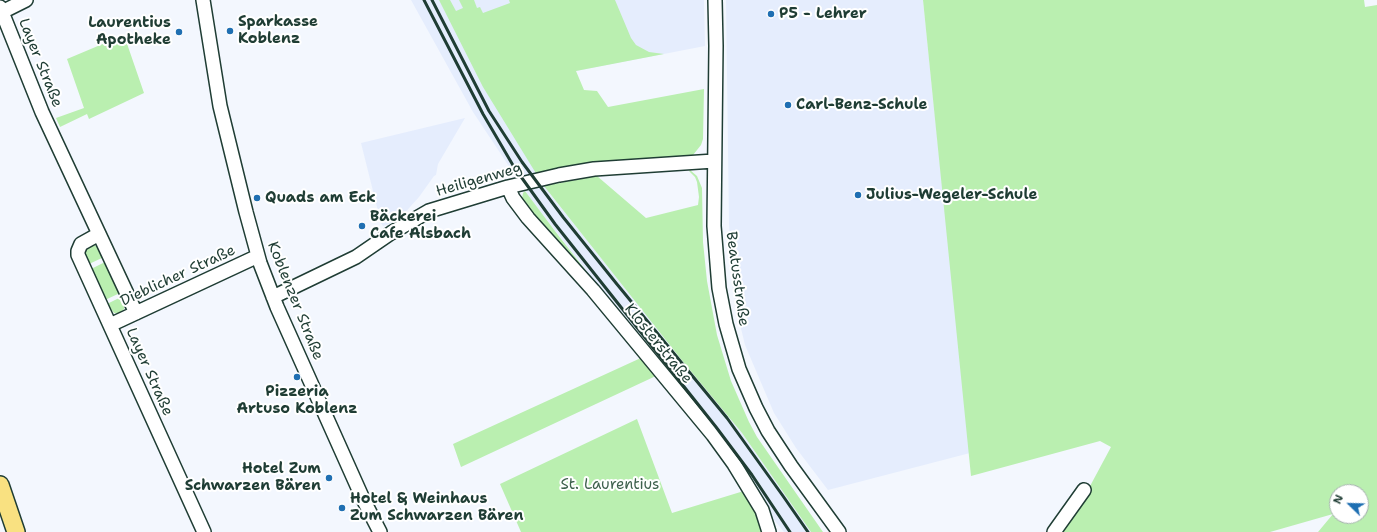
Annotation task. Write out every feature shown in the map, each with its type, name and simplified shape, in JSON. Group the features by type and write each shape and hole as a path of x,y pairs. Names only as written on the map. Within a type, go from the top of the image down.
{"main road":[{"path":"0,485 16,532"}],"street":[{"path":"1,9 26,0"},
{"name":"Koblenzer Straße","path":"203,0 220,106 258,256 273,297 363,499 380,532"},
{"name":"Beatusstraße","path":"715,0 716,56 714,226 719,288 726,324 739,369 768,431 838,532"},
{"name":"Layer Straße","path":"1,9 42,112 136,313"},
{"name":"Heiligenweg","path":"273,297 356,257 391,233 429,211 508,187 559,175 589,170 714,160"},
{"name":"Klosterstraße","path":"508,187 513,198 528,218 593,290 713,436 734,464 762,510 769,532"},
{"name":"Layer Straße","path":"99,234 81,244 78,255 204,532"},
{"name":"Dieblicher Straße","path":"110,325 258,256"},
{"path":"1054,532 1084,490"}],"shaded area":[{"path":"411,0 704,0 705,46 576,71 537,175 551,195 680,358 742,433 811,532 784,532 530,198 473,112"},
{"path":"726,0 923,0 970,453 828,490 796,448 774,413 745,345 732,284 729,223"},
{"path":"465,118 438,164 436,175 401,217 383,226 361,143"}],"green space":[{"path":"439,0 450,0 456,11 463,8 459,0 474,0 477,8 480,7 483,13 510,3 509,0 615,0 631,38 636,45 649,52 664,54 576,71 584,90 597,91 608,107 704,89 703,139 701,145 693,155 685,158 537,175 483,87"},
{"path":"923,0 1364,0 1365,7 1377,5 1377,532 1318,532 1329,519 1329,524 1369,524 1369,484 1329,484 1329,515 1270,532 1060,532 1089,488 1111,447 1100,441 971,476"},
{"path":"124,35 144,93 89,119 87,114 60,127 56,118 84,108 67,59"},
{"path":"690,170 697,176 702,188 703,242 707,281 717,335 731,381 757,437 823,532 811,532 742,433 680,358 544,186 597,176 646,218 698,205 699,197 697,182 695,177 689,171"},
{"path":"525,191 602,291 521,204 523,193"},
{"path":"93,245 99,247 104,257 89,264 85,252 87,247"},
{"path":"105,262 120,293 105,300 91,269"},
{"path":"121,297 125,305 124,309 120,313 114,313 107,304"},
{"path":"643,357 658,375 461,467 453,444"},
{"name":"St. Laurentius","path":"637,419 672,513 747,490 756,507 762,532 521,532 500,484"}],"railway":[{"path":"424,0 483,114 514,167 555,224 716,427 752,475 790,532"},
{"path":"432,0 489,111 522,162 563,217 727,418 808,532"}],"place":[{"name":"P5 - Lehrer","path":"771,14"},
{"name":"Sparkasse Koblenz","path":"230,31"},
{"name":"Laurentius Apotheke","path":"179,32"},
{"name":"Carl-Benz-Schule","path":"788,105"},
{"name":"Julius-Wegeler-Schule","path":"858,195"},
{"name":"Quads am Eck","path":"257,198"},
{"name":"Bäckerei Cafe Alsbach","path":"362,226"},
{"name":"Pizzeria Artuso Koblenz","path":"297,377"},
{"name":"Hotel Zum Schwarzen Bären","path":"329,478"},
{"name":"Hotel & Weinhaus Zum Schwarzen Bären","path":"342,508"}]}
